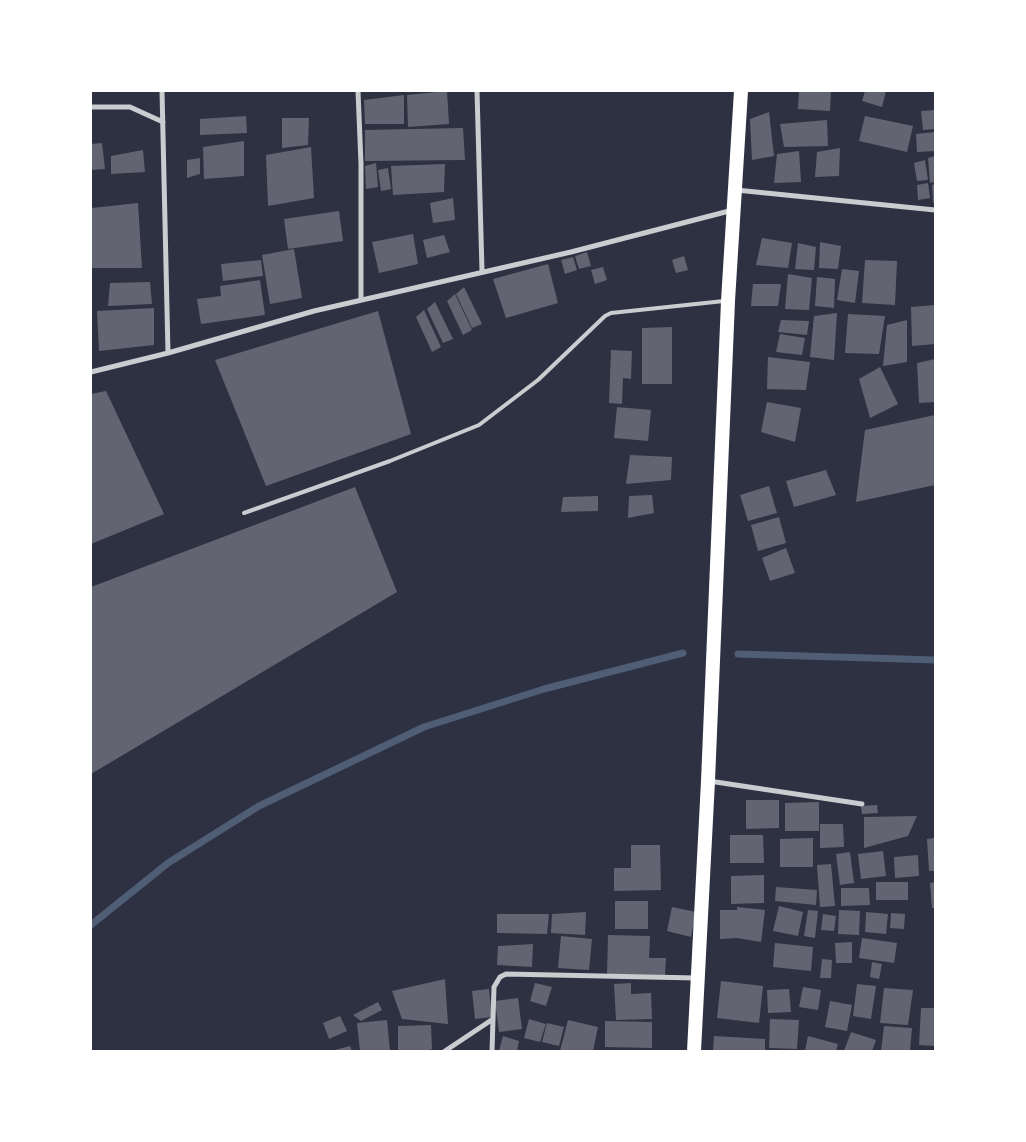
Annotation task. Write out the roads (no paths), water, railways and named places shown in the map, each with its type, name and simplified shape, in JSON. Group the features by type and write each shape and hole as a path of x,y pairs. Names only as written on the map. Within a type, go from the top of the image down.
{"highway":[{"path":"694,1051 708,781 728,301 741,91"}],"street":[{"path":"162,91 168,353"},
{"path":"358,91 361,164 361,300"},
{"path":"476,91 482,271"},
{"path":"91,107 130,107 163,122"},
{"path":"735,190 935,210"},
{"path":"91,372 168,353 314,311 571,252 734,209"},
{"path":"708,781 862,804"},
{"path":"492,1051 494,986 500,977 506,974 697,978"},
{"path":"445,1051 493,1019"}],"lane":[{"path":"244,513 390,461 479,426 538,380 604,316 612,313 728,301"}],"waterway":[{"path":"91,925 168,863 259,806 424,727 544,689 683,653"},
{"path":"738,654 935,660"}]}
